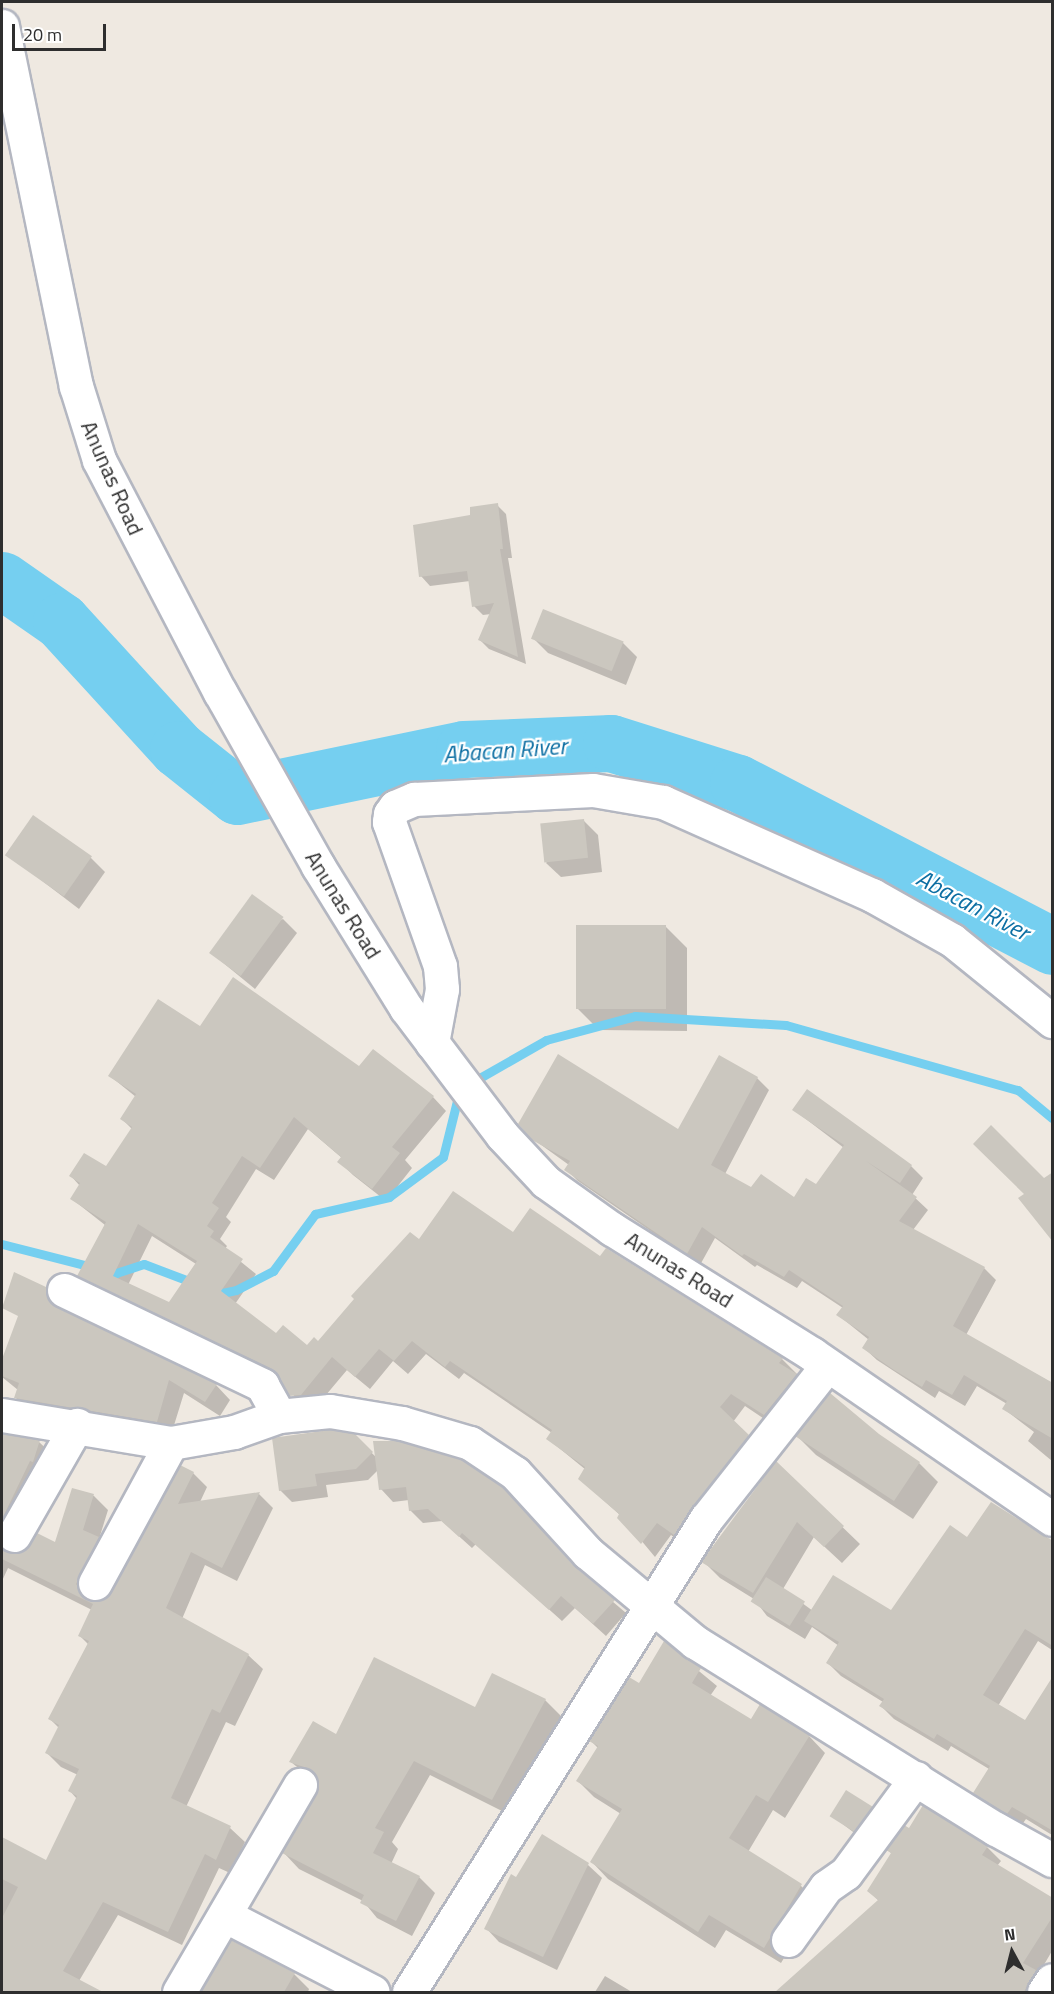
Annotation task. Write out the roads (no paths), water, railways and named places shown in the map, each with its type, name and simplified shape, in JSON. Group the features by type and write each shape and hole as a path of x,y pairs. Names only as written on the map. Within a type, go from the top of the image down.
{"street":[{"name":"Anunas Road","path":"2,26 86,422 117,498 220,692 318,866 406,1008 520,1158 546,1182 612,1229 827,1366 1053,1519"},
{"path":"436,1049 442,989 440,966 388,822 390,814 395,807 414,799 593,790 663,802 872,895 952,940 1053,1021"},
{"path":"64,1290 262,1385 279,1416"},
{"path":"409,1992 650,1605 734,1481 827,1366"},
{"path":"2,1415 77,1425 171,1443 234,1432 279,1416 330,1411 362,1415 470,1443 514,1473 588,1553 650,1605 741,1674 1053,1860"},
{"path":"14,1535 77,1425"},
{"path":"94,1583 171,1443"},
{"path":"788,1940 826,1887 846,1873 916,1778"},
{"path":"179,1992 226,1916 300,1785"},
{"path":"226,1916 373,1992"},
{"path":"1044,1992 1053,1980"}],"waterway":[{"name":"Abacan River","path":"2,580 61,621 178,749 237,796 464,749 611,743 738,783 1052,946"},
{"path":"469,1084 546,1040 635,1016 786,1025 1018,1090 1052,1118"},
{"path":"213,1290 222,1293 236,1290 273,1271 315,1214 389,1197 443,1157 459,1093"},
{"path":"2,1244 116,1273 144,1264 194,1283"}]}
